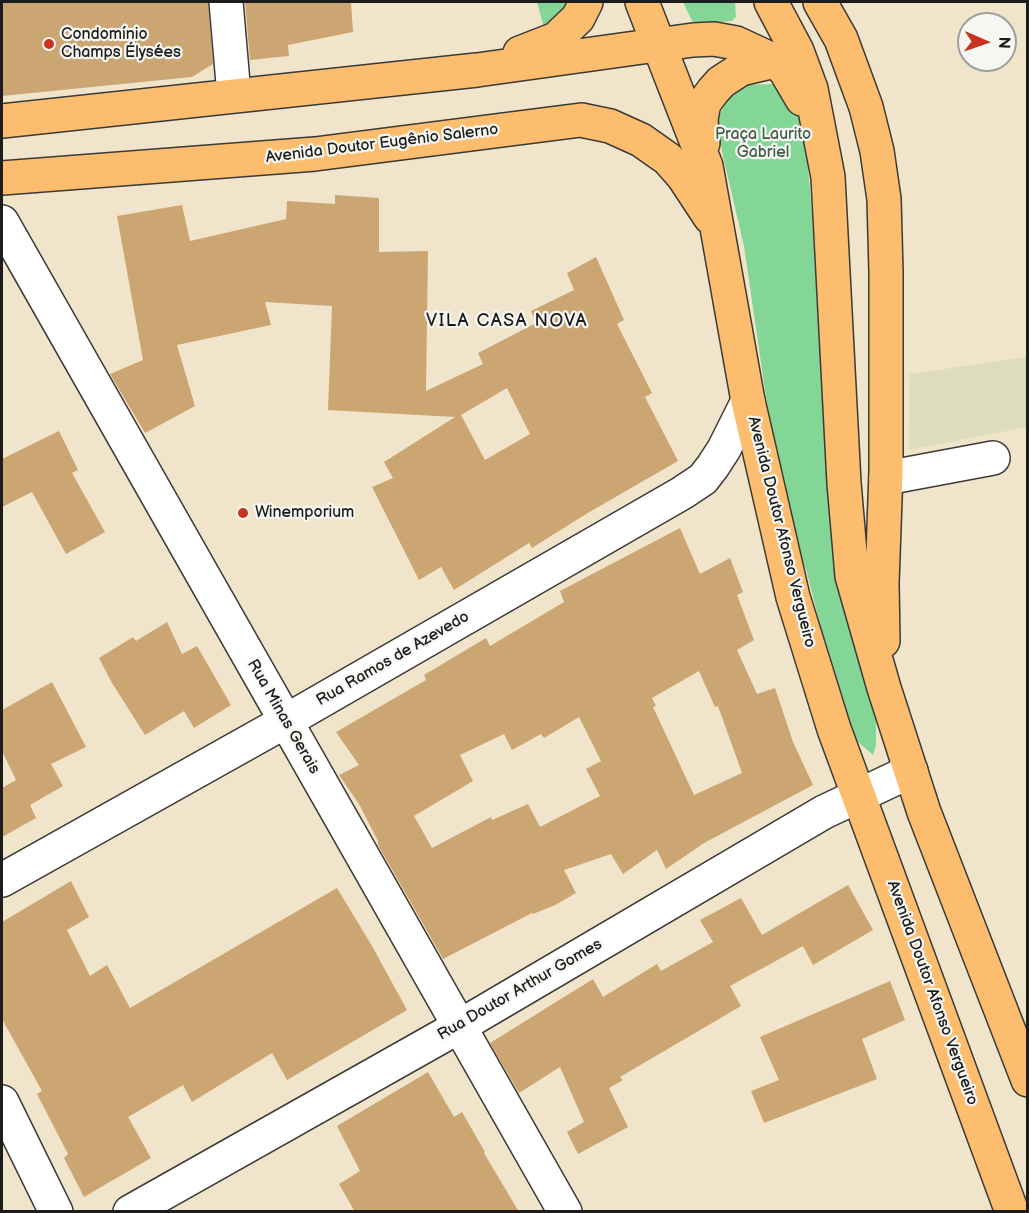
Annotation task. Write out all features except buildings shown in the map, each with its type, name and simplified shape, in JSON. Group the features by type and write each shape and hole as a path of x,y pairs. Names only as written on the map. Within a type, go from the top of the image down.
{"main road":[{"path":"477,70 556,39 578,18 586,2"},
{"name":"Avenida Doutor Afonso Vergueiro","path":"642,2 706,166 748,401 793,597 834,729 1012,1212"},
{"path":"771,2 797,51 812,89 828,177 844,483 852,576 884,688 924,812 1028,1080"},
{"path":"820,2 841,39 866,107 878,151 884,199 886,478 882,583 884,688"},
{"path":"2,122 477,70 714,39 736,43 776,61 785,70 798,89 828,177"},
{"path":"706,166 700,119 704,103 721,82 741,69 776,61"},
{"name":"Avenida Doutor Eugênio Salerno","path":"2,178 315,154 581,120 610,126 641,140 668,159 683,176 718,229"}],"street":[{"path":"226,2 234,96"},
{"name":"Rua Minas Gerais","path":"2,222 565,1212"},
{"name":"Rua Ramos de Azevedo","path":"2,880 286,721 682,493 703,479 724,449 748,401"},
{"path":"886,478 993,458"},
{"name":"Rua Doutor Arthur Gomes","path":"130,1212 460,1026 824,812 911,771"},
{"path":"2,1102 56,1212"}],"shaded area":[{"path":"1027,357 1027,427 909,450 910,374"}],"green space":[{"path":"537,2 568,2 556,20 544,28"},
{"path":"683,2 735,2 736,17 732,21 698,24 692,21"},
{"name":"Praça Laurito Gabriel","path":"772,84 785,93 797,107 805,134 812,214 825,448 839,571 876,710 876,745 873,755 857,741 848,719 827,652 807,573 780,493 744,246 722,152 718,119 730,93 746,85"}],"place":[{"name":"Condomínio Champs Élysées","path":"49,44"},
{"name":"Winemporium","path":"243,513"}],"district":[{"name":"VILA CASA NOVA","path":"507,321"}]}
